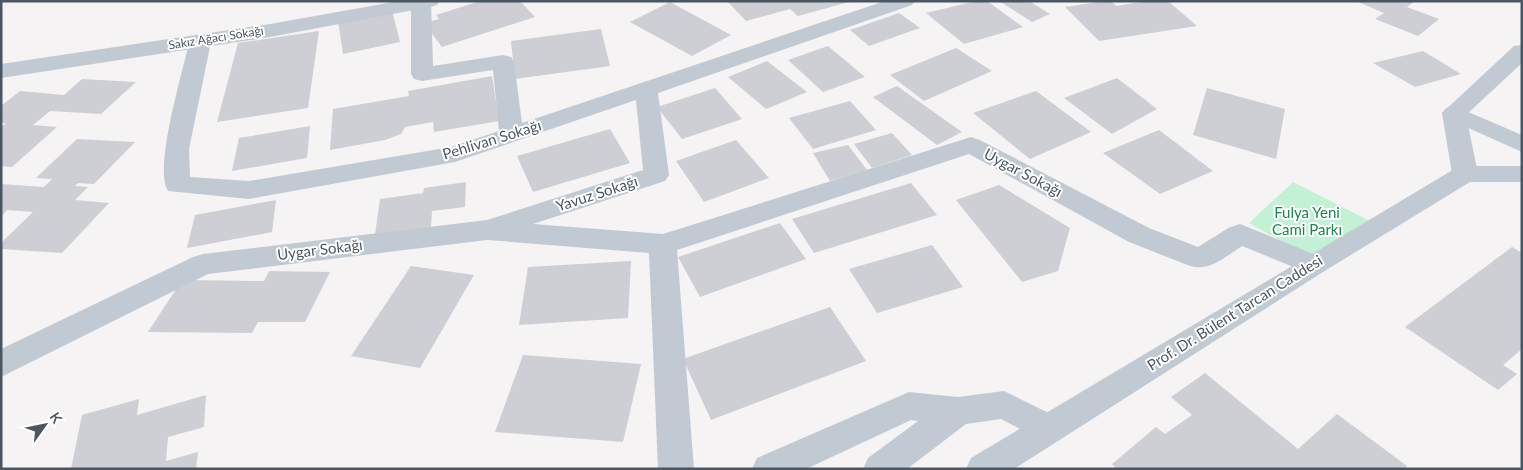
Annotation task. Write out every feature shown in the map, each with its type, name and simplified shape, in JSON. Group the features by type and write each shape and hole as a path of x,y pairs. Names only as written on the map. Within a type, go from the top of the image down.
{"street":[{"name":"Pehlivan Sokağı","path":"200,42 177,149 178,185 249,190 456,154 905,1"},
{"name":"Sakız Ağacı Sokağı","path":"1,71 121,51 200,42 424,2"},
{"path":"424,2 422,74 503,62 512,135"},
{"path":"1454,113 1522,51"},
{"name":"Yavuz Sokağı","path":"487,230 656,175 646,90"},
{"path":"1454,113 1522,144"},
{"path":"1454,113 1465,174 1522,174"},
{"name":"Uygar Sokağı","path":"2,363 204,264 487,230 662,244 972,145 1139,235 1200,258 1240,234 1313,264"},
{"name":"Prof. Dr. Bülent Tarcan Caddesi","path":"983,469 1313,264 1465,174"},
{"path":"662,244 676,469"},
{"path":"769,469 909,406 958,411 1004,405 1047,428"},
{"path":"880,469 958,411"}],"green space":[{"name":"Fulya Yeni Cami Parkı","path":"1293,182 1370,221 1313,259 1249,223"}],"building":[{"path":"480,1 520,1 535,17 442,47 424,23 439,19 436,15"},
{"path":"727,1 849,2 798,16 790,9 746,21"},
{"path":"976,1 987,1 1023,27 964,44 926,13"},
{"path":"999,1 1029,1 1050,14 1032,22"},
{"path":"1111,1 1116,6 1147,1 1168,1 1197,26 1099,41 1065,7"},
{"path":"1356,1 1415,1 1407,7 1439,19 1418,36 1375,19 1384,13"},
{"path":"670,2 731,35 692,56 630,22"},
{"path":"392,10 400,42 343,54 338,21"},
{"path":"899,13 920,28 869,46 850,30"},
{"path":"601,29 610,66 515,79 511,41"},
{"path":"319,31 308,108 217,122 238,43"},
{"path":"828,46 865,77 823,92 788,60"},
{"path":"956,48 992,71 924,101 890,75"},
{"path":"1423,51 1461,74 1415,87 1373,63"},
{"path":"767,61 807,92 766,109 728,77"},
{"path":"492,76 499,121 434,132 433,122 405,127 401,134 385,140 330,150 333,109 409,96 408,91"},
{"path":"1117,78 1157,109 1112,134 1064,98"},
{"path":"82,79 136,82 101,114 50,111 33,125 57,127 12,167 1,166 1,127 6,123 1,123 1,106 20,91 64,95"},
{"path":"897,86 962,132 937,145 873,97"},
{"path":"715,88 742,119 682,139 657,107"},
{"path":"1207,88 1285,109 1276,159 1193,135"},
{"path":"1036,91 1091,132 1030,159 973,113"},
{"path":"850,101 876,130 813,149 789,118"},
{"path":"310,126 307,158 232,171 239,138"},
{"path":"610,129 630,163 533,192 517,156"},
{"path":"1159,130 1213,171 1160,194 1103,153"},
{"path":"892,133 912,155 872,168 854,144"},
{"path":"77,139 135,142 94,184 78,183 75,186 88,187 75,200 109,203 62,253 1,249 1,243 33,212 7,210 1,217 1,184 44,187 52,179 36,178"},
{"path":"736,140 769,178 704,202 676,161"},
{"path":"848,145 867,170 830,181 813,153"},
{"path":"466,182 465,207 432,211 431,227 375,235 380,199 423,193 424,188"},
{"path":"911,183 937,215 814,253 792,219"},
{"path":"999,185 1070,228 1058,271 1022,282 956,200"},
{"path":"276,200 272,232 187,248 195,215"},
{"path":"780,223 806,259 700,297 678,257"},
{"path":"932,245 963,287 877,313 849,269"},
{"path":"1512,247 1522,253 1522,349 1503,365 1517,374 1498,390 1405,327"},
{"path":"631,261 628,318 519,325 528,267"},
{"path":"411,266 474,275 420,368 351,356"},
{"path":"269,271 330,272 305,322 258,322 252,333 148,332 182,280 264,281"},
{"path":"830,307 866,361 711,420 683,359"},
{"path":"523,355 641,364 623,442 495,432"},
{"path":"1205,373 1298,449 1337,414 1407,466 1404,469 1117,469 1112,464 1156,427 1165,434 1192,415 1171,397"},
{"path":"206,395 204,427 168,437 166,461 198,452 196,469 71,469 82,415 139,399 137,415"}]}
